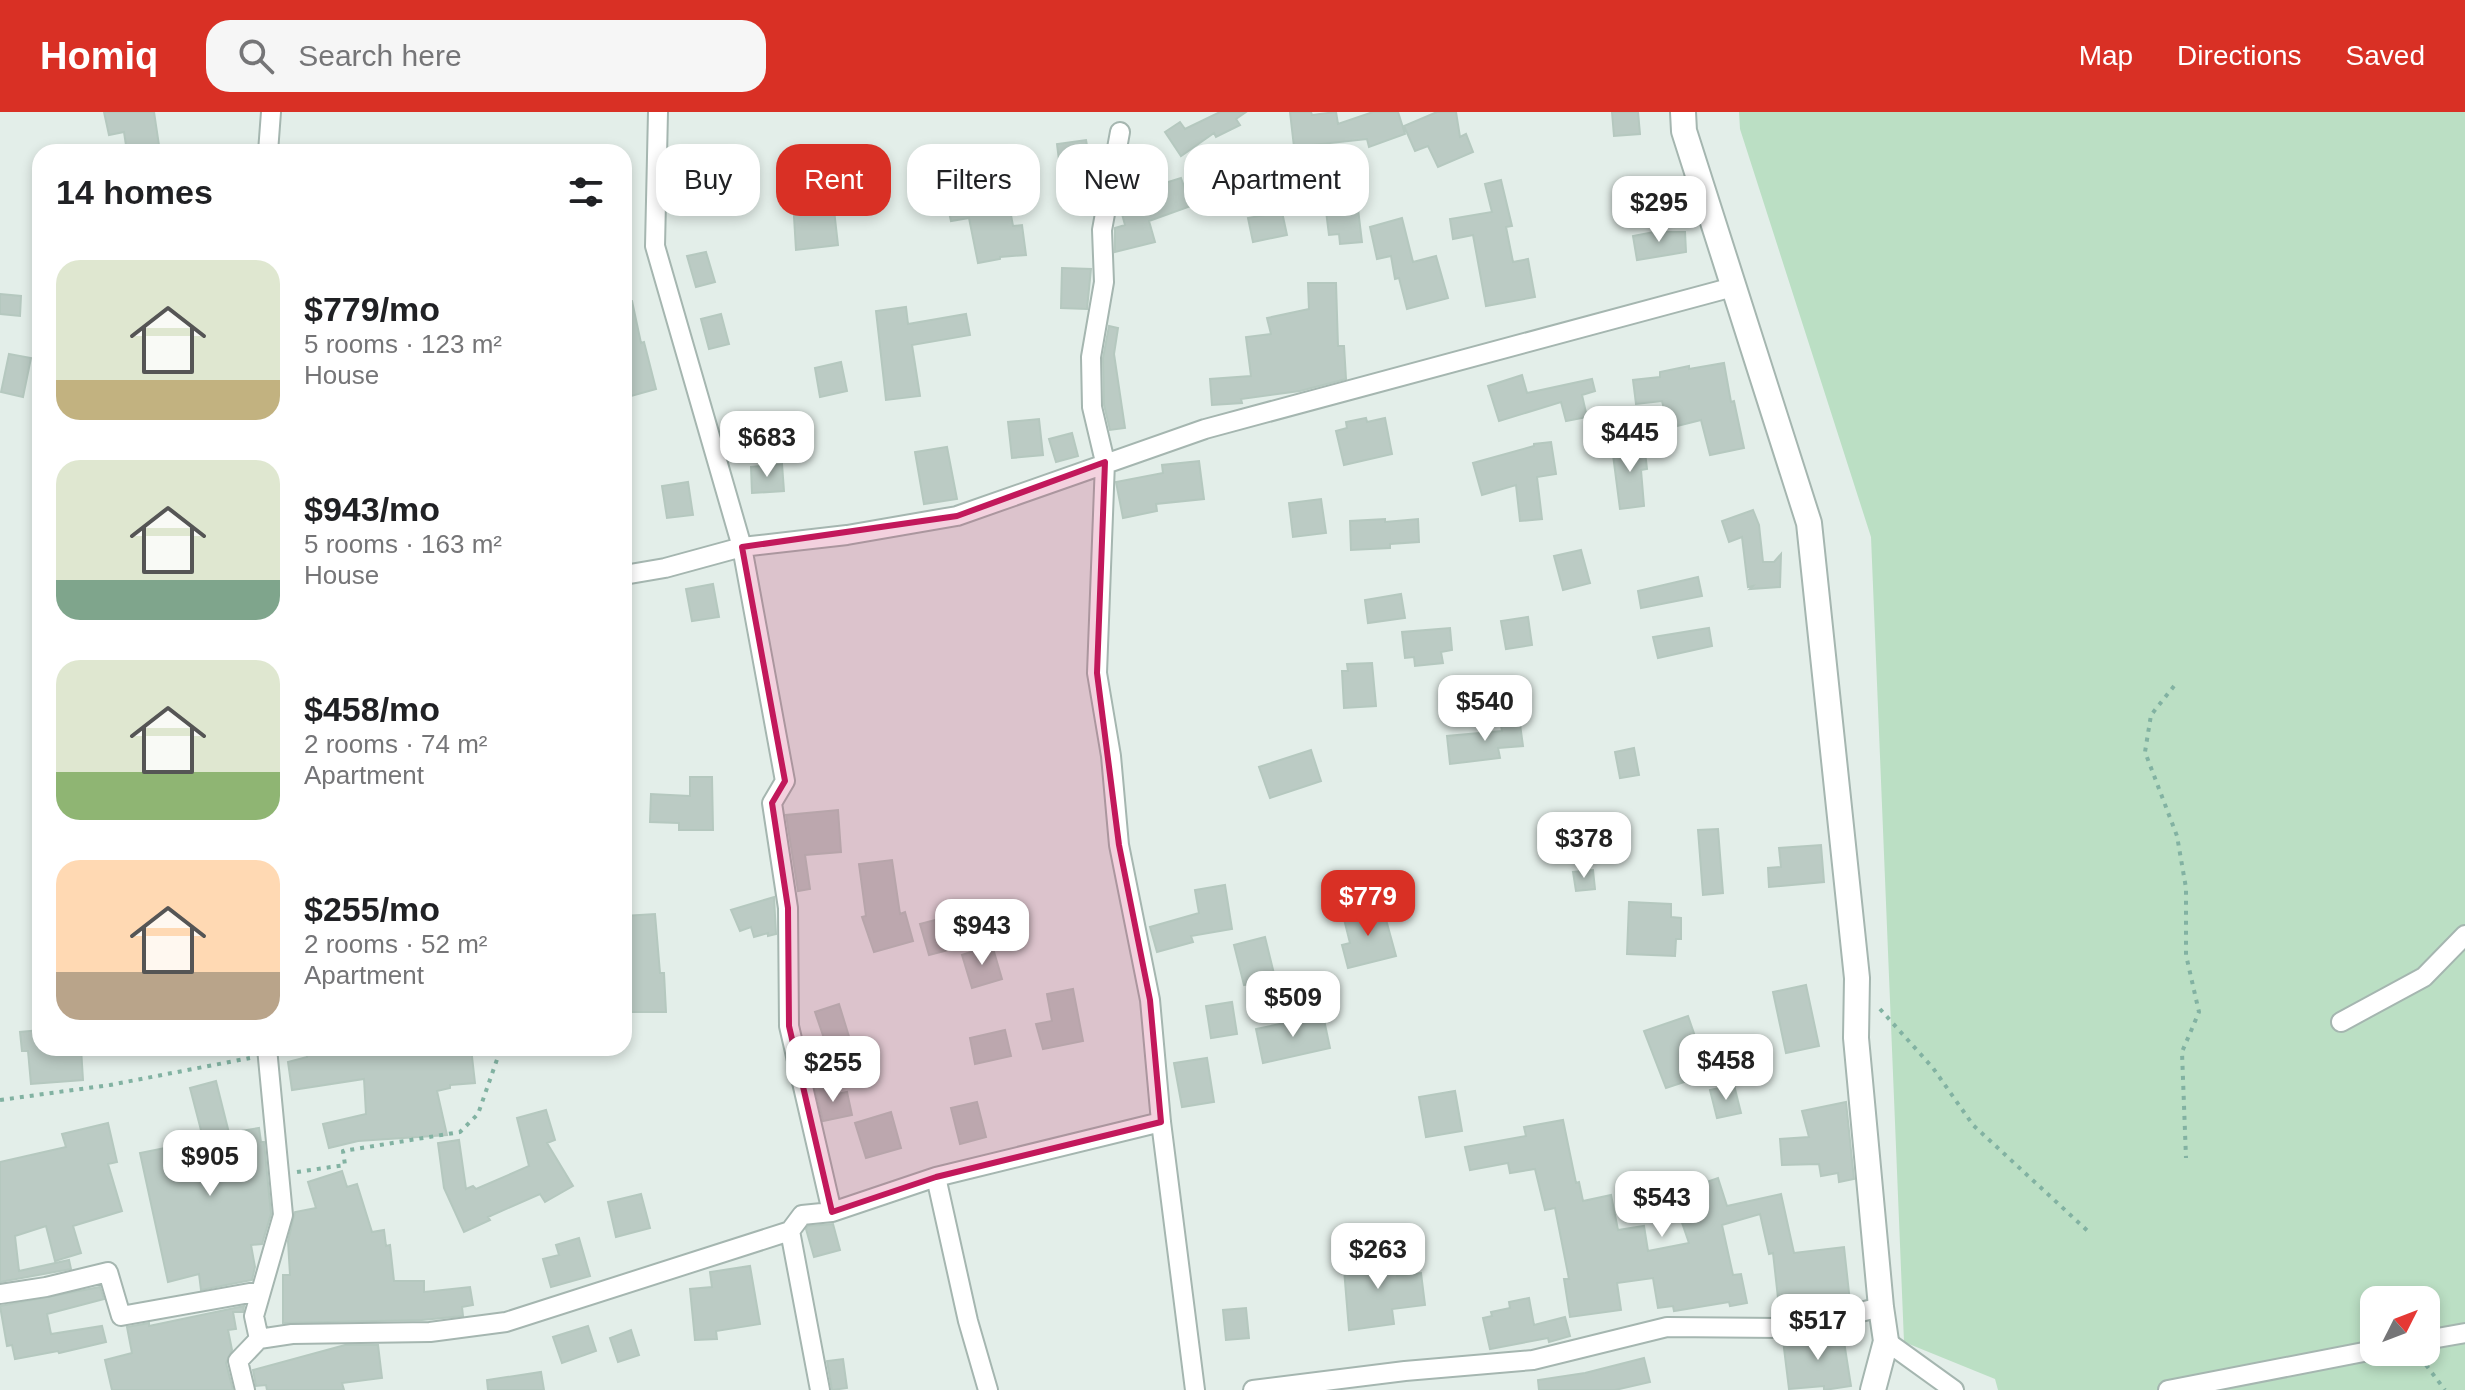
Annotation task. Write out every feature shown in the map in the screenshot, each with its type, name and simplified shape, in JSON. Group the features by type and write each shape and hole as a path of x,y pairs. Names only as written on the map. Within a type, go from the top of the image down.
{"street":[{"path":"269,144 271,112"},
{"path":"658,112 655,246 742,547 785,781 772,803 788,908 789,1026 832,1212"},
{"path":"1683,112 1684,131 1809,523 1857,978 1856,1038 1886,1341 1873,1390"},
{"path":"1120,132 1102,230 1104,282 1091,357 1092,407 1105,462 1097,673 1111,756 1119,845 1150,1000 1161,1122 1195,1390"},
{"path":"632,574 742,547 847,535 957,516 1205,429 1733,287"},
{"path":"2341,1022 2424,977 2465,935"},
{"path":"259,1339 254,1316 283,1215 268,1056"},
{"path":"245,1390 238,1361 259,1339 292,1334 430,1332 506,1322 790,1231 802,1215 832,1212 936,1177 1161,1122"},
{"path":"936,1177 968,1321 988,1390"},
{"path":"790,1231 820,1390"},
{"path":"0,1294 108,1272 121,1316 261,1291"},
{"path":"1253,1390 1405,1371 1533,1360 1667,1327 1795,1328 1881,1307"},
{"path":"2440,1337 2465,1333"},
{"path":"1886,1341 1954,1390"},
{"path":"2168,1390 2360,1353"}],"path":[{"path":"2174,686 2151,715 2145,752 2177,836 2186,888 2186,955 2199,1012 2182,1052 2186,1158"},
{"path":"1857,978 1885,1015 1933,1068 1973,1125 2091,1234"},
{"path":"0,1100 110,1085 245,1056"},
{"path":"279,1175 345,1165 343,1151 460,1132 478,1114 498,1056"},
{"path":"2427,1366 2445,1390"}],"highlighted area":[{"path":"1105,462 1097,673 1119,845 1150,1000 1161,1122 936,1177 832,1212 789,1026 788,908 772,803 785,781 742,547 957,516"}],"green space":[{"path":"1739,112 2465,112 2465,1390 1998,1390 1995,1379 1904,1342 1871,537 1740,129"}],"building":[{"path":"104,112 154,112 159,144 126,144 124,132 109,135"},
{"path":"1220,112 1246,112 1236,119 1240,125 1216,137 1214,133 1198,144 1184,144 1184,154 1181,156 1165,132 1180,122 1185,129"},
{"path":"1290,112 1311,112 1312,115 1336,112 1338,124 1373,112 1398,112 1405,134 1369,147 1367,139 1294,144"},
{"path":"1437,112 1456,112 1460,137 1466,134 1473,152 1438,167 1428,146 1415,151 1404,126"},
{"path":"1612,112 1638,112 1640,134 1614,136"},
{"path":"1086,140 1087,144 1057,144"},
{"path":"1181,178 1184,208 1168,214 1168,182"},
{"path":"1501,180 1512,226 1506,227 1513,262 1528,259 1535,297 1486,306 1473,235 1453,239 1450,219 1492,212 1485,184"},
{"path":"794,216 835,216 838,245 796,250"},
{"path":"950,216 1011,216 1013,226 1022,225 1026,255 978,263 969,218 951,221"},
{"path":"1123,216 1163,216 1149,221 1155,242 1115,252 1115,228 1125,225"},
{"path":"1283,216 1287,235 1253,242 1248,218"},
{"path":"1327,216 1359,216 1362,242 1340,244 1339,234 1329,235"},
{"path":"1402,218 1413,262 1436,256 1448,298 1407,309 1399,278 1395,279 1391,256 1377,259 1370,227"},
{"path":"1685,232 1686,252 1637,260 1633,236"},
{"path":"706,252 715,282 696,287 687,256"},
{"path":"1062,268 1091,269 1087,309 1061,308"},
{"path":"1308,283 1336,283 1338,346 1344,346 1346,379 1300,391 1241,399 1242,403 1212,405 1210,379 1251,376 1246,337 1271,334 1267,318 1309,309"},
{"path":"0,294 21,296 20,316 0,314"},
{"path":"632,301 641,343 644,342 656,389 632,396"},
{"path":"906,307 908,324 966,314 970,335 912,345 920,396 886,400 876,311"},
{"path":"721,314 729,344 709,349 701,319"},
{"path":"1109,326 1118,328 1114,354 1125,428 1110,430 1104,405 1103,358"},
{"path":"9,354 31,358 23,397 1,392"},
{"path":"841,362 847,391 820,397 815,368"},
{"path":"1724,363 1744,448 1710,455 1701,420 1669,428 1662,401 1636,404 1633,380 1660,377 1660,372 1689,366 1689,369"},
{"path":"1522,375 1527,393 1592,379 1595,391 1582,395 1587,417 1566,421 1561,402 1499,421 1488,386"},
{"path":"1366,418 1367,422 1385,418 1392,454 1344,465 1336,431 1347,428 1346,422"},
{"path":"1039,419 1043,455 1012,458 1008,422"},
{"path":"1072,433 1078,456 1056,462 1049,439"},
{"path":"1551,442 1556,474 1537,477 1542,519 1520,521 1516,485 1482,495 1473,463 1534,444"},
{"path":"1644,443 1647,469 1641,470 1644,506 1620,509 1612,447"},
{"path":"947,447 957,499 924,504 915,452"},
{"path":"1199,461 1204,499 1156,504 1157,511 1123,518 1116,482 1163,473 1162,465"},
{"path":"782,464 784,491 752,493 751,467"},
{"path":"688,482 693,515 667,518 662,486"},
{"path":"1321,499 1326,533 1293,537 1289,503"},
{"path":"1753,510 1759,525 1763,562 1774,562 1781,554 1780,587 1750,589 1753,586 1748,587 1742,537 1729,542 1722,521"},
{"path":"1385,519 1385,522 1418,519 1419,542 1390,544 1390,548 1351,550 1350,521"},
{"path":"1581,550 1590,583 1563,590 1554,556"},
{"path":"1698,577 1702,596 1641,608 1638,591"},
{"path":"713,584 719,617 692,621 686,589"},
{"path":"1401,594 1405,618 1368,623 1365,600"},
{"path":"1528,617 1532,645 1506,649 1501,621"},
{"path":"1450,628 1452,650 1441,652 1443,663 1415,666 1414,657 1405,658 1402,632"},
{"path":"1709,628 1712,646 1658,658 1653,637"},
{"path":"1372,663 1376,706 1344,708 1342,671 1348,671 1347,664"},
{"path":"1519,717 1523,746 1498,748 1500,758 1450,764 1447,736 1502,731 1500,719"},
{"path":"1634,748 1639,775 1620,778 1615,752"},
{"path":"1311,750 1321,781 1270,798 1259,767"},
{"path":"690,777 712,777 713,830 679,830 679,823 650,822 651,794 690,796"},
{"path":"838,810 841,852 805,855 810,889 798,891 786,815"},
{"path":"1718,829 1723,893 1703,895 1698,830"},
{"path":"1821,845 1824,882 1769,887 1768,868 1781,867 1779,848"},
{"path":"892,860 900,914 905,912 913,941 874,952 862,917 866,916 859,864"},
{"path":"1593,870 1595,889 1576,891 1573,872"},
{"path":"1225,885 1232,929 1191,936 1193,942 1157,952 1150,927 1199,913 1195,890"},
{"path":"774,897 776,934 754,937 751,927 740,931 731,910"},
{"path":"1629,902 1671,904 1671,917 1681,918 1681,939 1676,939 1675,956 1627,954"},
{"path":"1382,905 1396,956 1348,968 1342,945 1350,943 1344,919 1356,916 1355,912"},
{"path":"655,914 666,1012 632,1012 632,915"},
{"path":"943,918 952,949 929,955 920,924"},
{"path":"1265,937 1275,978 1244,985 1234,945"},
{"path":"992,945 1002,979 972,988 962,955"},
{"path":"1806,985 1819,1046 1786,1053 1773,992"},
{"path":"1073,989 1083,1041 1043,1049 1036,1024 1052,1021 1047,994"},
{"path":"1232,1002 1237,1034 1211,1038 1206,1006"},
{"path":"839,1004 851,1043 828,1050 815,1012"},
{"path":"1323,1015 1330,1048 1263,1063 1256,1029"},
{"path":"1688,1016 1708,1074 1666,1088 1644,1031"},
{"path":"1005,1030 1011,1056 975,1064 970,1038"},
{"path":"32,1031 32,1056 82,1056 83,1080 31,1084 28,1051 22,1051 20,1032"},
{"path":"472,1056 475,1083 450,1085 450,1088 437,1091 447,1135 358,1141 329,1148 323,1124 366,1114 364,1079 292,1090 288,1062 307,1057"},
{"path":"1207,1058 1214,1102 1182,1107 1174,1063"},
{"path":"216,1081 229,1133 259,1128 261,1142 264,1142 271,1214 262,1244 251,1245 255,1267 252,1280 201,1290 199,1274 168,1282 140,1153 180,1145 179,1137 202,1134 190,1088"},
{"path":"829,1084 832,1095 847,1092 852,1115 823,1121 815,1087"},
{"path":"1734,1085 1741,1113 1717,1118 1710,1090"},
{"path":"1455,1091 1462,1131 1426,1137 1419,1097"},
{"path":"977,1102 986,1137 960,1144 951,1108"},
{"path":"1846,1102 1854,1179 1839,1182 1838,1173 1821,1176 1819,1164 1782,1165 1780,1139 1809,1137 1802,1111"},
{"path":"546,1110 555,1140 547,1143 573,1186 545,1202 540,1194 488,1217 490,1220 464,1232 444,1188 438,1143 459,1140 466,1189 473,1186 476,1189 529,1166 517,1118"},
{"path":"891,1112 901,1148 866,1158 855,1123"},
{"path":"1563,1120 1576,1183 1579,1182 1583,1201 1611,1195 1618,1230 1644,1226 1648,1251 1689,1243 1677,1208 1685,1205 1679,1185 1702,1178 1704,1183 1718,1178 1727,1206 1781,1194 1794,1253 1844,1247 1850,1302 1794,1316 1780,1316 1773,1253 1769,1254 1760,1214 1722,1225 1733,1275 1741,1274 1747,1303 1730,1306 1729,1302 1674,1311 1673,1306 1658,1308 1653,1278 1617,1283 1621,1310 1570,1317 1564,1279 1569,1279 1555,1208 1545,1210 1535,1169 1510,1173 1508,1163 1470,1170 1465,1147 1526,1136 1524,1127"},
{"path":"108,1123 117,1162 108,1164 122,1211 73,1226 81,1253 55,1261 46,1226 15,1236 19,1271 69,1260 71,1269 0,1282 0,1162 66,1147 62,1134"},
{"path":"342,1171 347,1187 357,1184 372,1232 384,1230 386,1246 390,1245 394,1281 424,1281 424,1292 470,1287 473,1305 462,1307 463,1316 422,1320 283,1323 283,1275 290,1275 288,1241 295,1212 316,1208 308,1182"},
{"path":"641,1194 650,1228 616,1237 608,1202"},
{"path":"833,1224 840,1250 814,1257 806,1229 808,1226"},
{"path":"579,1238 590,1276 551,1287 543,1259 559,1255 556,1245"},
{"path":"1396,1255 1397,1276 1421,1273 1425,1305 1392,1309 1394,1324 1349,1330 1343,1257"},
{"path":"750,1266 760,1324 716,1331 717,1339 695,1340 690,1289 712,1287 710,1272"},
{"path":"100,1287 104,1299 47,1314 51,1334 102,1326 106,1342 15,1359 12,1345 7,1346 0,1306"},
{"path":"1529,1298 1534,1325 1565,1317 1570,1336 1549,1342 1548,1338 1490,1349 1483,1318 1492,1316 1491,1312 1510,1308 1509,1302"},
{"path":"244,1306 243,1312 233,1312 236,1329 228,1330 232,1350 226,1363 233,1390 112,1390 105,1360 132,1353 127,1327 149,1323 149,1326"},
{"path":"1246,1308 1249,1338 1226,1340 1223,1310"},
{"path":"588,1326 596,1351 562,1363 553,1337"},
{"path":"1842,1329 1851,1386 1824,1390 1824,1386 1789,1389 1783,1340 1798,1340"},
{"path":"631,1330 639,1355 618,1362 610,1338"},
{"path":"345,1345 378,1345 382,1378 342,1383 344,1390 267,1390 266,1385 256,1386 253,1370"},
{"path":"1644,1358 1650,1382 1615,1390 1539,1390 1538,1380 1585,1373"},
{"path":"843,1359 847,1388 832,1390 827,1361"},
{"path":"541,1372 544,1390 488,1390 487,1380"}]}
